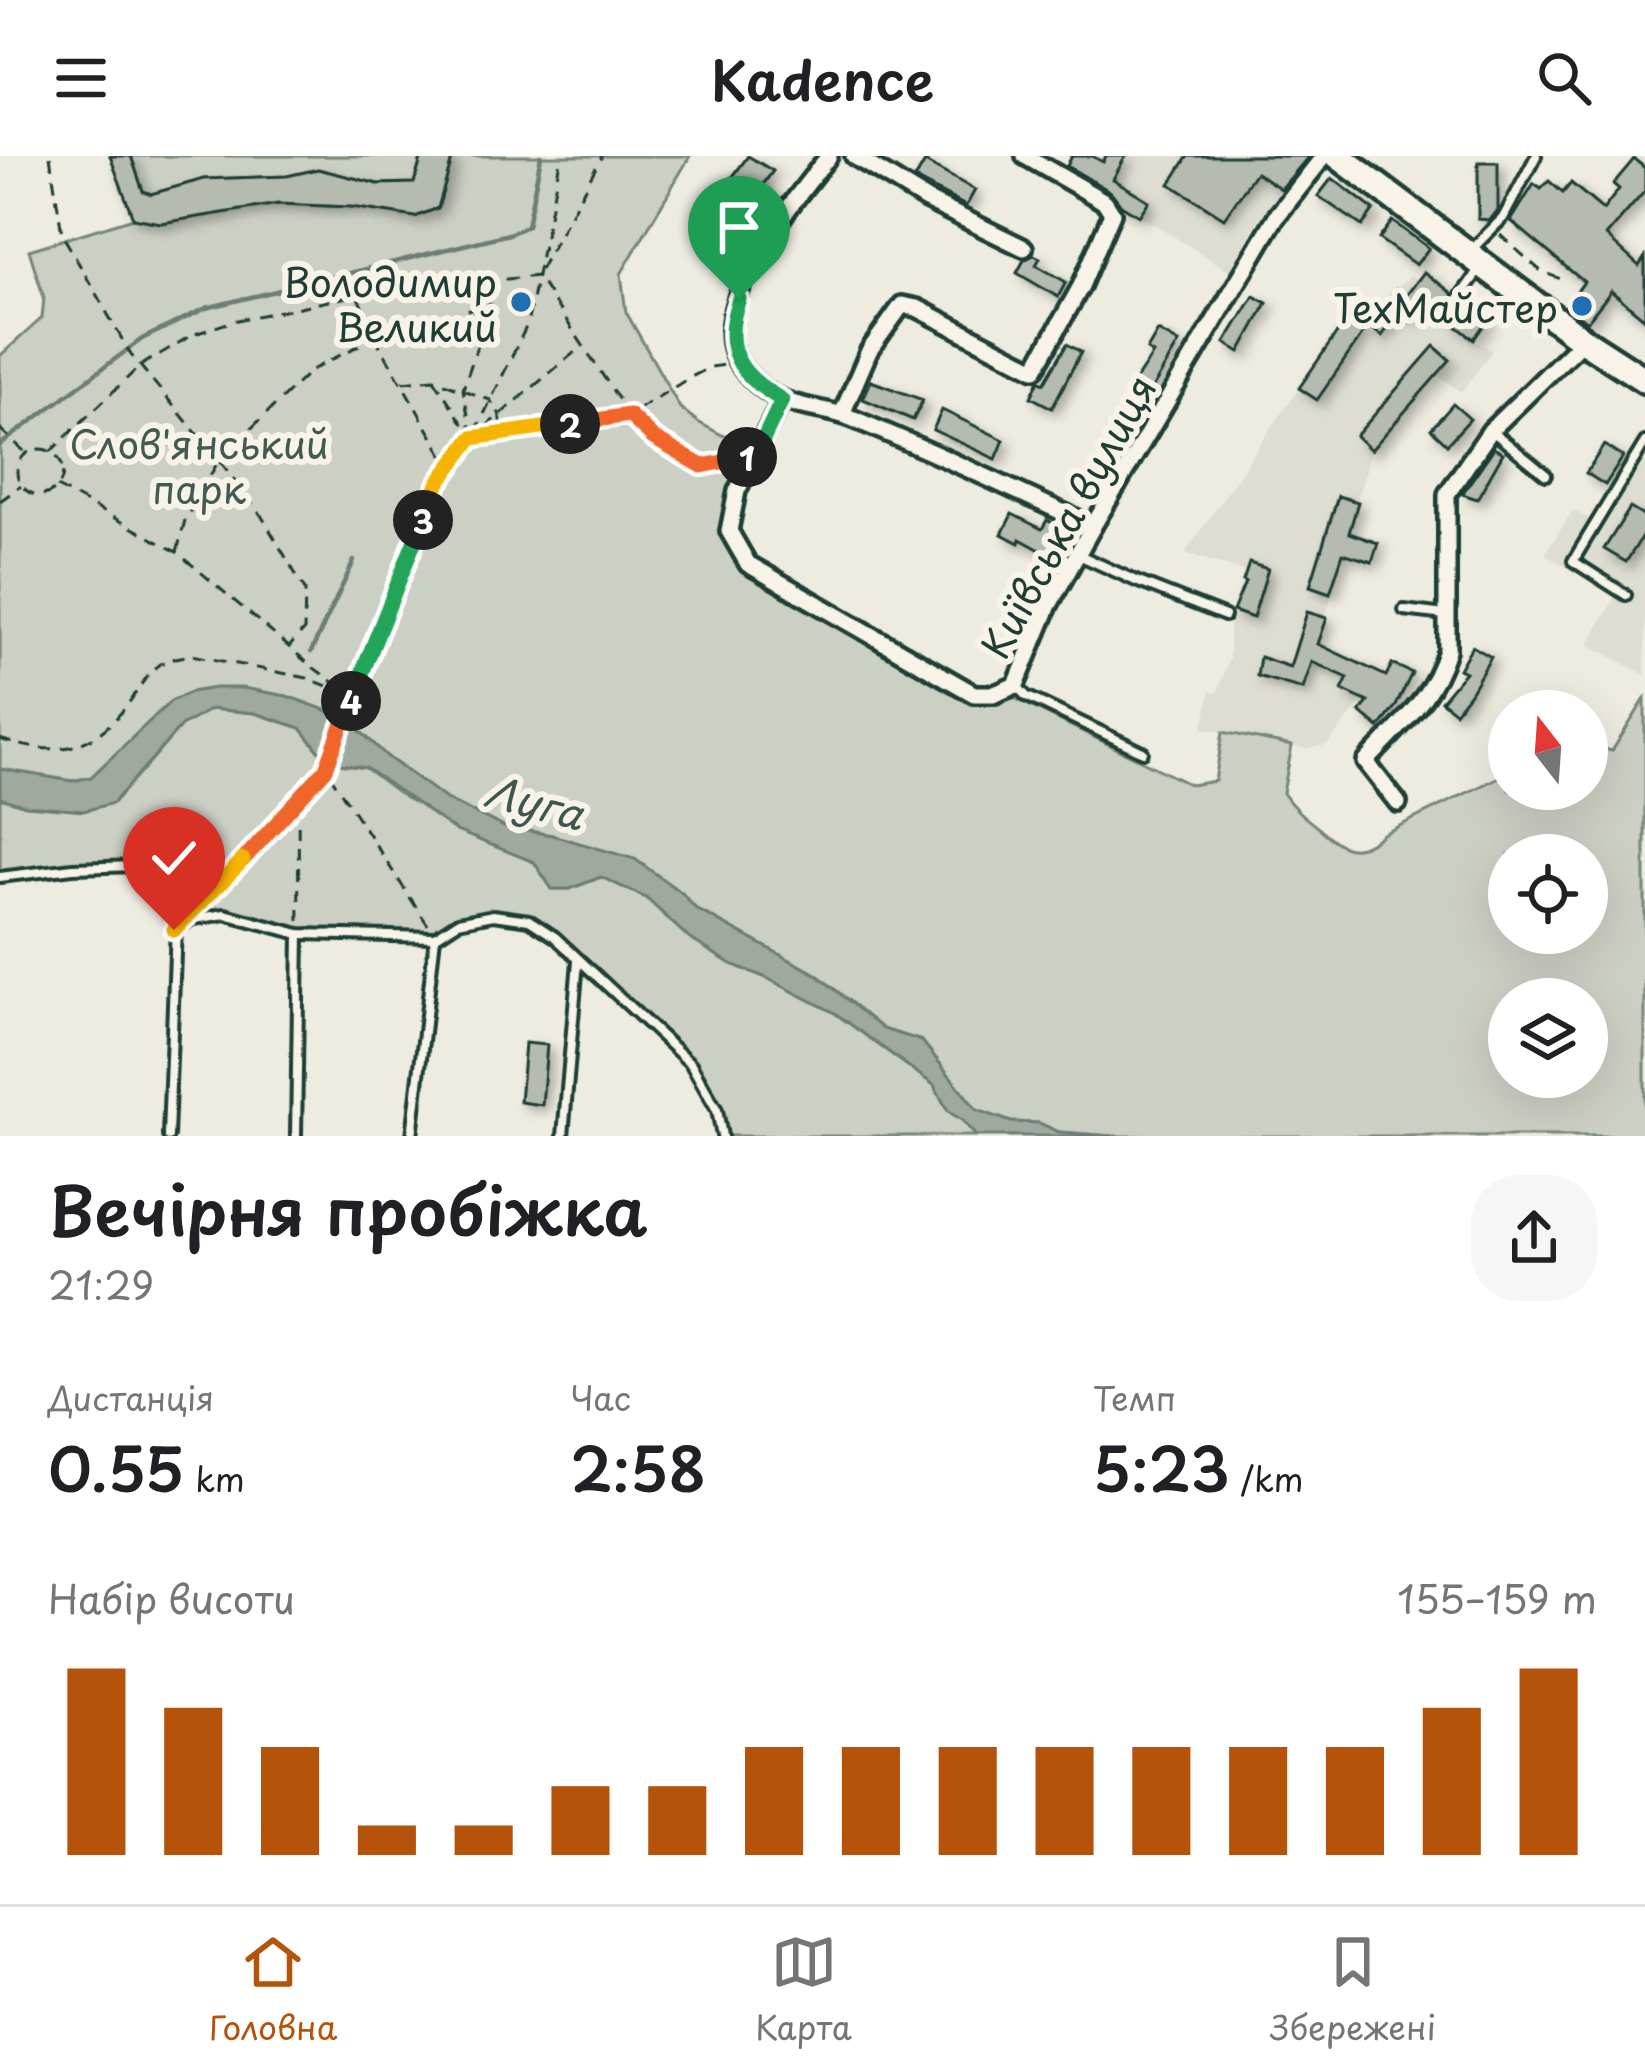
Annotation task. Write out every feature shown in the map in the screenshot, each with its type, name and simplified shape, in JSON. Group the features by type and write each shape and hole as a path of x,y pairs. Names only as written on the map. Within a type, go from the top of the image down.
{"main road":[{"path":"1338,156 1582,340 1644,377"}],"street":[{"path":"829,156 758,253 732,318 731,345 740,365 782,400 842,414 1093,526"},
{"path":"854,156 926,200 1024,248"},
{"path":"842,414 869,351 902,305 917,308 1035,368 1081,286 1112,213 1106,202 1025,156"},
{"name":"Київська вулиця","path":"782,400 737,490 729,531 748,564 974,694 995,694 1016,685 1049,605 1093,526 1276,217 1324,156"},
{"path":"1398,803 1366,762 1430,692 1447,650 1448,494 1491,430 1582,340"}],"lane":[{"path":"1459,298 1476,258 1536,156"},
{"path":"1491,430 1546,475"},
{"path":"1626,595 1573,561 1645,442"},
{"path":"1078,554 1225,616"},
{"path":"1404,610 1447,615"},
{"path":"1016,685 1026,695 1142,752"},
{"path":"0,878 73,868 170,865 177,901 168,1136"},
{"path":"174,930 194,919 225,914 299,934 436,937 458,922 493,915 530,920 555,937 691,1064 717,1110 722,1136"},
{"path":"296,1136 299,934"},
{"path":"412,1136 436,937"},
{"path":"563,1136 578,959"}],"path":[{"path":"50,156 62,234 131,355 261,515 305,590 304,630 290,646"},
{"path":"472,438 527,325 561,156"},
{"path":"537,276 602,156"},
{"path":"1492,229 1541,272 1566,281"},
{"path":"50,452 140,366 192,335 232,321 357,295 537,276"},
{"path":"537,276 629,415 653,438 702,466 756,455"},
{"path":"472,438 463,389 495,279"},
{"path":"357,295 375,337 450,467"},
{"path":"177,552 185,520 219,460 310,371 375,337 490,304"},
{"path":"174,930 327,766 439,482 472,438 583,346"},
{"path":"472,438 629,415 689,378 727,364"},
{"path":"434,379 472,438"},
{"path":"401,383 434,379 490,400 504,433"},
{"path":"3,431 27,454"},
{"path":"38,449 50,452 62,465 57,487 42,495 30,493 21,486 17,468 27,454 38,449"},
{"path":"0,501 21,486"},
{"path":"57,487 177,552 353,696"},
{"path":"0,739 52,752 70,748 121,713 155,668 192,655 308,677 353,696"},
{"path":"327,766 436,937"},
{"path":"298,802 299,934"}],"shaded area":[{"path":"1106,156 1263,156 1256,172 1281,189 1230,271 1089,185"},
{"path":"1424,272 1488,319 1474,339 1492,351 1461,392 1437,375 1371,450 1318,645 1375,670 1358,707 1327,745 1306,749 1203,728 1210,691 1217,693 1229,659 1229,626 1246,572 1185,553 1348,317 1366,329 1396,289 1411,275 1418,280"},
{"path":"1645,453 1645,675 1588,644 1615,597 1545,554 1573,510 1591,520 1623,467 1632,473"},
{"path":"215,688 287,696 345,717 389,758 446,799 504,827 552,835 635,859 696,909 816,974 883,1029 922,1041 977,1110 1059,1132 1113,1136 976,1136 948,1111 934,1085 835,1013 731,964 689,938 646,898 601,877 570,889 552,889 534,862 456,831 366,768 328,762 301,728 255,713 211,709 181,726 113,803 84,811 26,806 0,798 0,769 72,781 91,777 171,701"}],"green space":[{"path":"131,156 422,156 414,183 378,184 318,169 287,176 204,179 151,194 143,191"},
{"name":"Слов'янський парк","path":"453,156 690,156 621,274 626,312 680,408 722,435 756,442 726,496 721,532 741,569 968,700 1014,698 1191,785 1215,781 1223,732 1292,746 1283,793 1334,841 1356,848 1488,782 1488,810 1608,810 1608,750 1612,751 1645,699 1645,1136 1113,1136 1011,1122 977,1110 922,1041 883,1029 816,974 696,909 682,893 552,835 504,827 446,799 389,758 345,717 191,692 171,701 91,777 72,781 0,769 0,356 42,318 44,298 29,250 133,218 161,223 278,204 352,207 415,217 438,207"},
{"path":"211,709 255,713 301,728 328,762 366,768 404,797 534,862 552,889 570,889 601,877 646,898 689,938 731,964 835,1013 934,1085 948,1111 976,1136 722,1136 717,1110 691,1064 529,920 493,915 458,922 435,937 299,934 225,914 194,919 174,930 177,901 169,865 73,868 0,877 0,798 26,806 143,770 181,726"}],"building":[{"path":"110,156 131,156 143,191 151,194 204,179 287,176 318,169 378,184 414,183 422,156 453,156 438,208 415,217 352,207 278,204 161,223 133,218"},
{"path":"748,156 773,171 755,196 731,179"},
{"path":"1072,156 1092,156 1103,162 1106,156 1126,156 1113,179 1149,201 1139,216 1111,192 1067,166"},
{"path":"1188,156 1309,156 1281,189 1256,172 1224,218 1170,184"},
{"path":"1634,159 1645,168 1645,191 1606,236 1639,266 1645,257 1645,319 1611,291 1587,322 1566,306 1584,282 1511,221 1534,184 1541,189 1549,181 1563,193 1571,183 1603,210 1619,189 1613,184"},
{"path":"925,162 975,190 966,206 915,179"},
{"path":"1478,162 1498,162 1498,210 1490,220 1478,219"},
{"path":"1332,178 1374,210 1362,226 1318,196"},
{"path":"1392,221 1429,248 1416,265 1379,239"},
{"path":"1034,255 1040,258 1036,265 1066,282 1058,297 1017,273 1024,260"},
{"path":"1424,272 1452,293 1453,304 1466,303 1488,319 1474,339 1426,297 1411,318 1400,310 1382,336 1369,327 1396,289 1406,296"},
{"path":"1254,296 1267,303 1240,352 1225,343"},
{"path":"1348,317 1366,329 1317,400 1299,388"},
{"path":"1158,331 1179,343 1149,394 1133,384 1153,354 1147,350"},
{"path":"1067,344 1081,352 1052,408 1031,397"},
{"path":"1434,346 1450,360 1371,450 1356,436"},
{"path":"871,381 923,400 913,420 863,399"},
{"path":"1453,404 1470,419 1447,444 1431,429"},
{"path":"942,410 1004,440 996,459 933,430"},
{"path":"1604,445 1623,457 1605,485 1586,473"},
{"path":"1494,448 1503,453 1477,499 1462,494"},
{"path":"1338,496 1358,502 1349,533 1378,543 1372,562 1343,553 1330,593 1310,586"},
{"path":"1630,508 1645,517 1645,532 1626,562 1604,549"},
{"path":"1012,514 1042,529 1047,520 1067,531 1053,557 1002,534"},
{"path":"1249,563 1268,569 1253,618 1233,611"},
{"path":"1307,612 1327,618 1318,644 1386,676 1392,664 1412,673 1379,728 1360,712 1368,702 1342,690 1348,678 1312,662 1303,689 1257,676 1260,657 1290,667"},
{"path":"1472,646 1491,657 1455,712 1441,701 1465,672 1459,669"},
{"path":"525,1043 547,1045 542,1105 520,1102"}],"waterway":[{"path":"0,445 142,339 206,308 527,226 541,156"},
{"path":"311,652 354,561"}],"place":[{"name":"Володимир Великий","path":"521,302"},
{"name":"ТехМайстер","path":"1582,306"}],"route":[{"path":"174,930 326,769 439,482 472,438 629,415 653,438 702,466 756,455 782,400 748,374 735,356 730,332 739,299"}],"water label":[{"name":"Луга","path":"535,801"}]}
